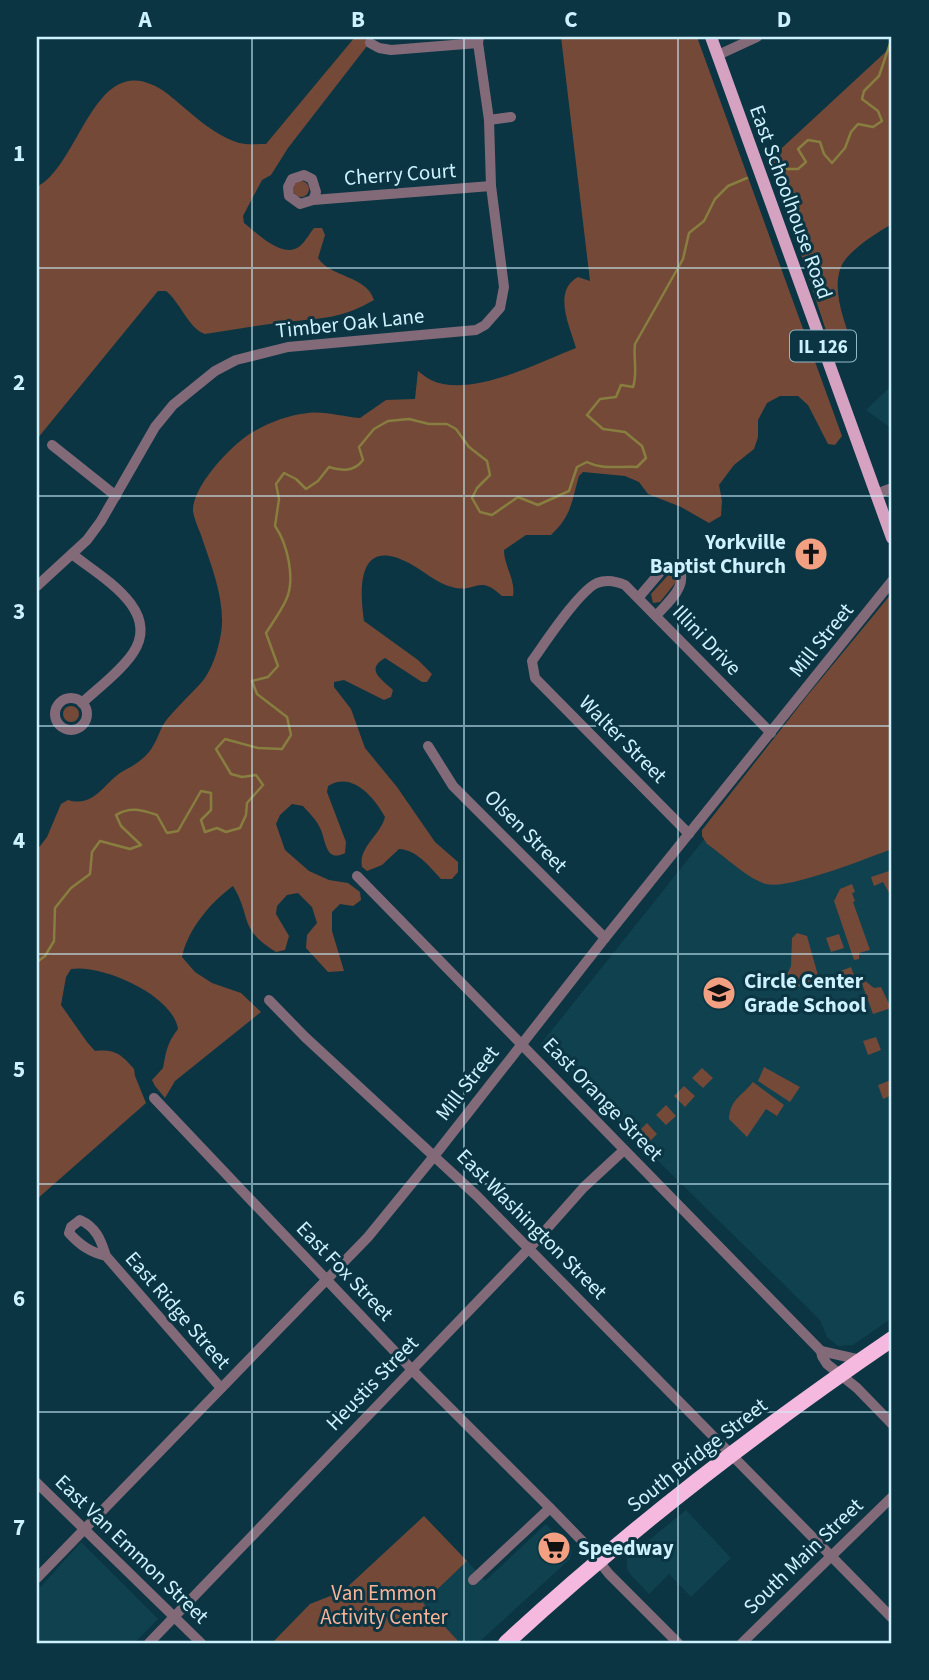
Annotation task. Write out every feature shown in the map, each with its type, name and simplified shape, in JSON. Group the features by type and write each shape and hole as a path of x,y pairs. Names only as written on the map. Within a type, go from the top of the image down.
{"highway":[{"name":"South Bridge Street","path":"506,1643 597,1560 730,1454 892,1339"}],"main road":[{"name":"East Schoolhouse Road","path":"711,37 892,538"}],"street":[{"path":"718,55 757,37"},
{"path":"370,43 391,50 478,40"},
{"name":"Timber Oak Lane","path":"37,586 72,554 95,528 155,427 173,405 215,371 236,360 288,347 476,330 485,325 500,308 504,287 491,186 489,120 478,40"},
{"path":"489,120 511,117"},
{"name":"Cherry Court","path":"313,200 491,186"},
{"path":"52,445 116,496"},
{"path":"876,494 892,488"},
{"path":"72,554 130,600 139,618 140,640 132,655 82,703"},
{"path":"639,597 662,570 669,567 681,573 683,580 680,587 656,616"},
{"name":"Mill Street","path":"37,1578 368,1237 892,581"},
{"name":"Illini Drive","path":"533,670 532,661 583,593 595,584 617,582 639,597 771,733"},
{"name":"Walter Street","path":"533,670 535,678 689,834"},
{"name":"Olsen Street","path":"428,746 453,786 605,937"},
{"name":"East Orange Street","path":"357,876 762,1288 821,1351 827,1364 857,1388 892,1424"},
{"name":"East Washington Street","path":"268,1000 435,1156 529,1249 892,1618"},
{"name":"East Fox Street","path":"154,1098 412,1370 550,1508 678,1643"},
{"name":"Heustis Street","path":"149,1643 529,1249 584,1187 624,1150"},
{"name":"East Ridge Street","path":"106,1256 221,1388"},
{"path":"821,1351 861,1360"},
{"name":"East Van Emmon Street","path":"37,1483 201,1643"},
{"name":"South Main Street","path":"742,1643 892,1497"},
{"path":"473,1580 550,1508"}],"shaded area":[{"path":"892,385 892,429 866,410"},
{"path":"886,611 892,614 892,1318 853,1345 838,1346 827,1337 820,1320 540,1045"},
{"path":"686,1510 731,1558 691,1597 669,1574 649,1594 630,1574 627,1558"},
{"path":"546,1524 572,1551 570,1559 478,1643 460,1643 423,1603 467,1561 485,1581"},
{"path":"81,1542 158,1619 134,1643 40,1643 37,1640 37,1591"}],"green space":[{"path":"355,37 374,37 288,148 271,175 262,180 243,216 244,223 256,233 270,244 286,250 300,246 314,228 322,228 325,235 318,258 324,265 364,286 374,300 331,317 205,334 194,327 166,291 158,291 37,439 37,187 53,174 67,155 92,111 107,93 124,82 144,82 169,95 220,135 242,144 266,144"},
{"path":"561,37 697,37 842,436 835,445 828,444 808,405 798,396 780,396 767,403 758,420 758,437 754,449 734,465 719,485 721,516 709,523 681,507 648,494 639,482 625,476 583,472 579,476 567,515 551,535 526,535 504,550 513,584 513,596 502,596 494,589 482,585 460,588 446,585 392,556 380,556 371,561 363,581 364,621 418,660 432,674 427,682 422,682 385,658 379,662 376,671 393,690 391,697 384,700 344,680 334,682 334,687 351,709 365,748 397,787 435,842 458,862 458,872 452,879 441,879 417,856 399,849 382,865 367,871 362,867 363,853 385,817 368,794 354,784 337,782 328,786 327,792 346,842 345,853 339,855 330,853 319,826 303,806 292,804 280,815 276,824 285,850 309,871 329,880 348,883 360,892 361,900 353,906 340,904 332,912 332,931 344,971 328,972 306,948 307,935 317,923 312,907 298,893 287,895 277,906 276,914 289,936 285,950 276,952 264,944 251,929 233,886 201,917 189,936 182,957 195,972 212,983 241,993 261,1012 175,1081 165,1098 152,1080 163,1068 169,1043 178,1029 173,1016 164,1005 134,984 100,971 71,969 66,977 61,1005 95,1051 117,1054 134,1069 146,1103 37,1199 37,850 47,837 61,804 68,800 78,802 93,797 117,775 148,754 165,721 201,683 213,663 220,639 222,613 216,582 193,511 198,491 231,449 248,435 276,421 315,413 360,418 386,400 415,399 418,371 431,380 447,385 465,385 504,376 576,348 564,300 570,283 578,277 590,281"},
{"path":"892,46 892,224 856,248 841,267 838,276 839,297 853,348 845,356 832,349 770,159"},
{"path":"301,181 307,183 307,195 301,197 295,195 293,189 295,183"},
{"path":"670,573 676,576 676,582 660,602 653,603 651,594"},
{"path":"892,593 892,849 792,882 777,885 759,881 707,844 702,830"},
{"path":"71,706 79,714 71,722 63,714"},
{"path":"892,870 892,898 883,882 874,886 871,877"},
{"path":"852,884 855,892 852,893 853,902 870,950 859,953 859,959 854,960 834,901 840,889"},
{"path":"797,933 807,936 819,979 806,987 789,986 785,979 791,966 792,938"},
{"path":"839,934 844,948 831,952 826,938"},
{"path":"851,967 856,981 843,985 838,972"},
{"path":"864,980 874,988 881,987 891,1008 873,1014 861,981"},
{"path":"876,1037 881,1050 868,1055 863,1041"},
{"path":"764,1067 800,1087 790,1102 758,1081"},
{"path":"702,1068 713,1078 703,1088 692,1078"},
{"path":"891,1080 892,1095 883,1099 878,1085"},
{"path":"753,1082 784,1105 777,1116 766,1109 747,1137 729,1119 734,1102"},
{"path":"684,1086 695,1096 685,1107 674,1096"},
{"path":"666,1105 676,1116 666,1125 656,1115"},
{"path":"647,1123 657,1134 647,1144 637,1133"},
{"name":"Van Emmon Activity Center","path":"424,1516 467,1561 423,1603 460,1643 272,1643 310,1604 343,1591"}],"waterway":[{"path":"773,169 798,169 806,162 798,149 808,140 820,142 824,154 832,163 845,148 851,132 858,124 873,127 882,121 878,111 862,99 864,91 879,76 892,38"},
{"path":"37,962 45,956 54,941 55,908 71,888 90,874 92,852 100,841 130,849 141,845 121,826 116,815 131,810 146,812 157,815 167,833 178,831 201,791 211,793 211,810 201,820 205,832 217,828 226,832 240,828 246,815 247,803 263,785 256,775 242,777 231,774 216,749 225,739 258,748 282,749 291,735 287,717 257,694 252,681 268,677 278,666 266,633 289,591 290,572 286,551 275,526 279,499 276,484 284,473 296,479 306,489 318,481 329,467 348,470 356,467 363,460 359,447 374,429 388,421 409,419 429,424 447,424 456,429 469,447 487,461 490,475 477,488 472,498 480,512 492,515 518,497 538,505 569,491 577,467 587,462 605,467 637,467 646,458 642,446 625,432 603,429 587,415 600,399 616,397 621,385 633,387 635,344 683,259 689,233 704,221 715,199 728,186 747,178"}],"place":[{"name":"Yorkville Baptist Church","path":"811,554"},
{"name":"Circle Center Grade School","path":"719,993"},
{"name":"Speedway","path":"554,1548"}]}
